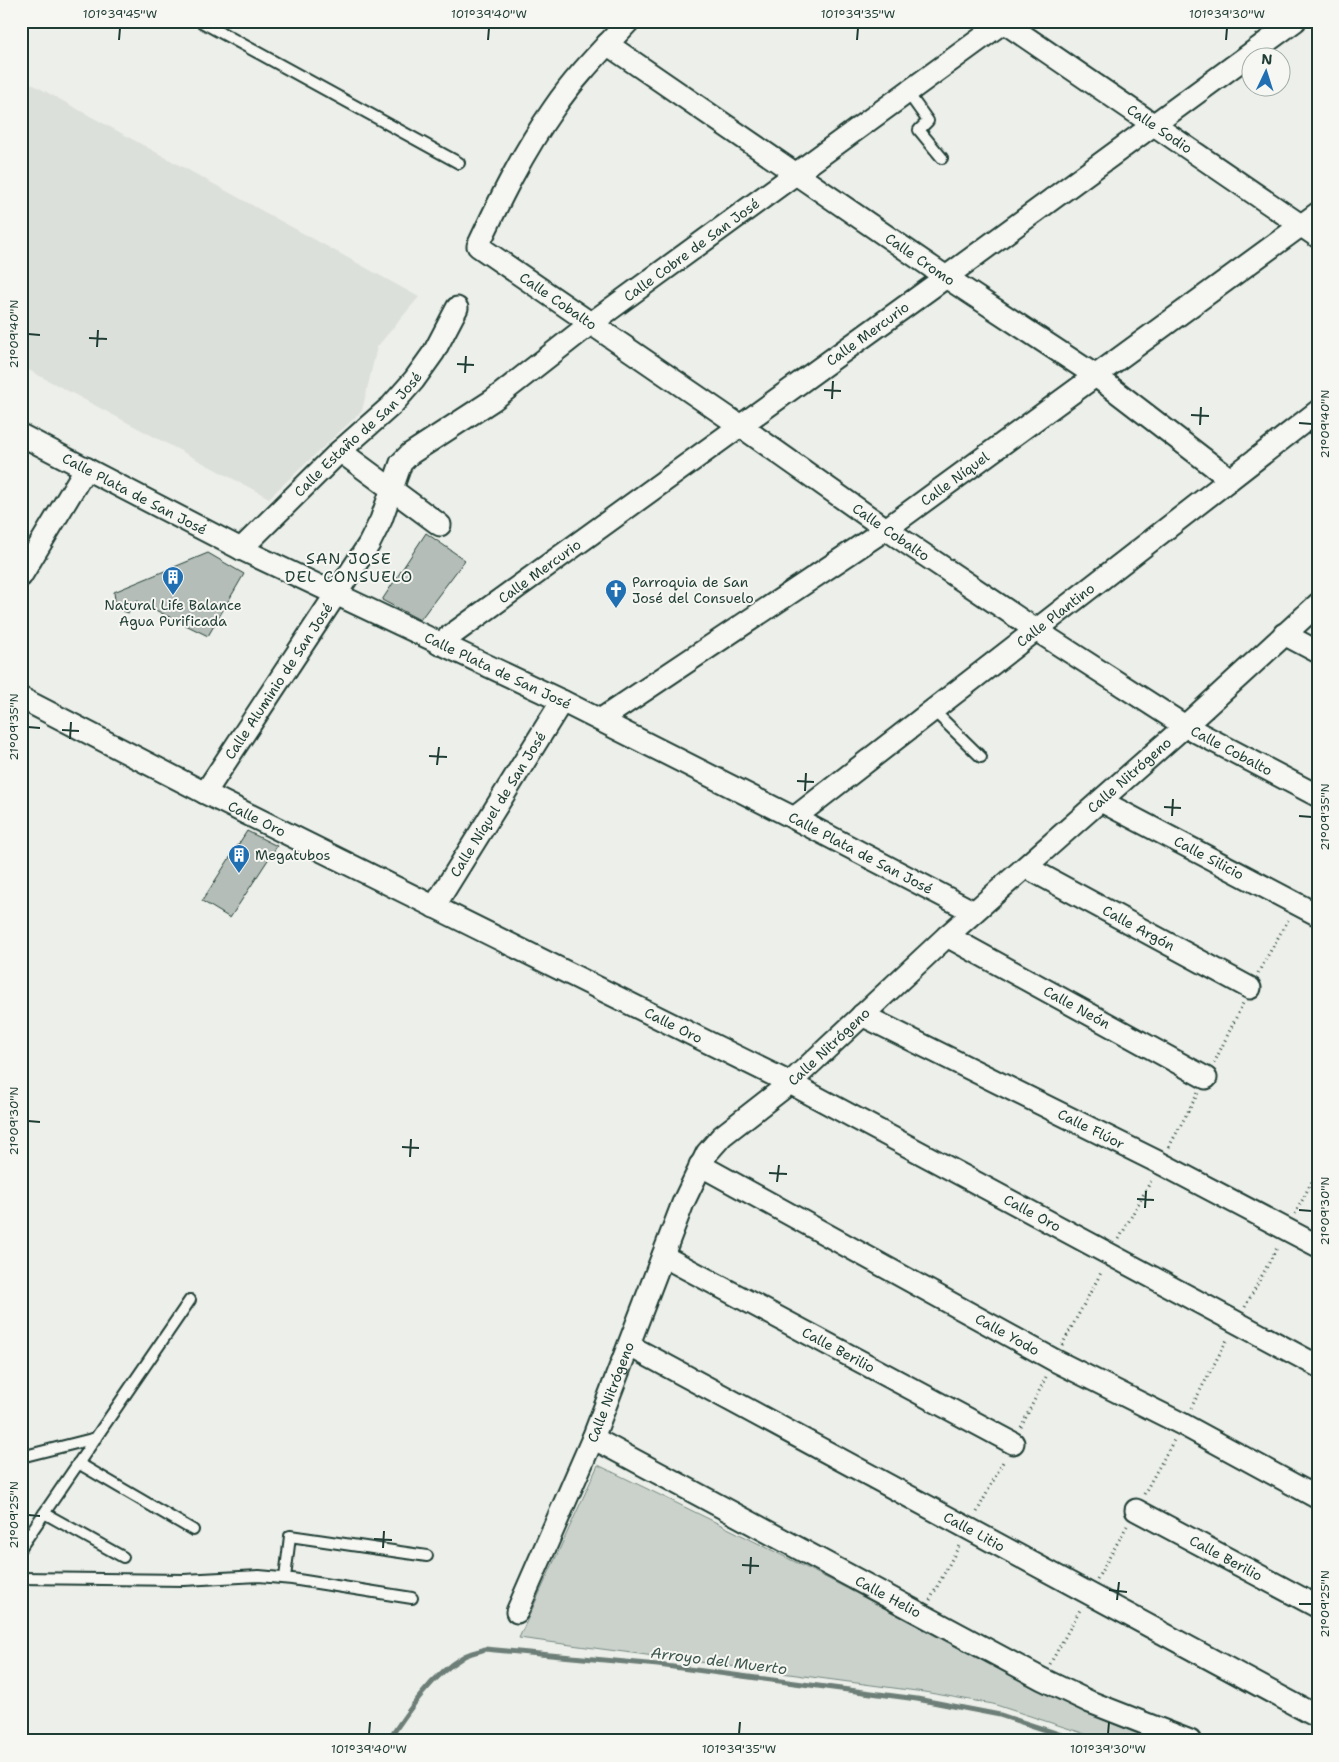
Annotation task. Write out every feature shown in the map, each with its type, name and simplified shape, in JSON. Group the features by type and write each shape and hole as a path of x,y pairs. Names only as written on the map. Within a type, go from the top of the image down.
{"street":[{"path":"607,44 629,21"},
{"name":"Calle Mercurio","path":"439,644 1154,126 1295,21"},
{"name":"Calle Sodio","path":"1003,22 1318,237"},
{"name":"Calle Cobre de San José","path":"392,489 401,463 410,454 493,400 590,324 1003,22"},
{"name":"Calle Cromo","path":"607,44 946,277 1096,376 1230,479"},
{"name":"Calle Cobalto","path":"607,44 559,101 530,145 502,195 478,246 739,425 886,529 1036,630 1185,726 1318,796"},
{"name":"Calle Níquel","path":"600,720 886,529 1318,213"},
{"name":"Calle Estaño de San José","path":"241,549 340,451 392,405 414,380 434,352 457,308"},
{"name":"Calle Plantino","path":"794,818 1318,411"},
{"name":"Calle Plata de San José","path":"21,435 241,549 439,644 562,700 974,912"},
{"path":"340,451 440,525"},
{"path":"21,576 86,468"},
{"name":"Calle Aluminio de San José","path":"205,793 338,595 369,544 381,520 392,489"},
{"name":"Calle Nitrógeno","path":"516,1612 593,1438 700,1164 722,1136 790,1083 974,912 1185,726 1318,604"},
{"path":"1284,634 1318,652"},
{"name":"Calle Oro","path":"21,698 205,793 790,1083 1318,1366"},
{"name":"Calle Níquel de San José","path":"434,907 562,700"},
{"name":"Calle Silicio","path":"1101,801 1318,915"},
{"name":"Calle Argón","path":"1026,867 1250,988"},
{"name":"Calle Neón","path":"948,936 1206,1078"},
{"name":"Calle Flúor","path":"862,1016 1160,1163 1318,1246"},
{"name":"Calle Yodo","path":"700,1164 1054,1360 1182,1424 1318,1498"},
{"name":"Calle Berilio","path":"664,1256 1013,1443"},
{"name":"Calle Litio","path":"630,1346 1318,1717"},
{"name":"Calle Helio","path":"593,1438 1042,1679 1108,1710 1190,1741"},
{"name":"Calle Berilio","path":"1136,1510 1318,1607"}],"lane":[{"path":"200,21 459,162"},
{"path":"908,92 928,121 919,130 942,158"},
{"path":"933,710 982,757"},
{"path":"21,1547 190,1300"},
{"path":"21,1457 96,1438"},
{"path":"78,1463 193,1530"},
{"path":"44,1513 123,1557"},
{"path":"285,1578 290,1536 427,1556"},
{"path":"21,1578 184,1580 244,1576 285,1578 412,1598"}],"shaded area":[{"path":"21,78 419,297 377,347 362,411 269,498 21,366"},
{"path":"598,1465 811,1570 1052,1696 1157,1741 1107,1741 993,1704 924,1692 519,1638"}],"building":[{"path":"426,533 465,560 420,620 382,600"},
{"name":"Natural Life Balance Agua Purificada","path":"208,553 244,574 208,636 137,601 129,613 116,609 114,592"},
{"name":"Megatubos","path":"247,831 277,846 230,918 202,901"}],"waterway":[{"name":"Arroyo del Muerto","path":"388,1741 412,1706 441,1674 465,1656 485,1649 658,1665 917,1699 1000,1715 1080,1741"}],"place":[{"name":"Natural Life Balance Agua Purificada","path":"173,596"},
{"name":"Parroquia de San José del Consuelo","path":"616,609"},
{"name":"Megatubos","path":"239,874"}],"district":[{"name":"SAN JOSE DEL CONSUELO","path":"349,567"}]}
